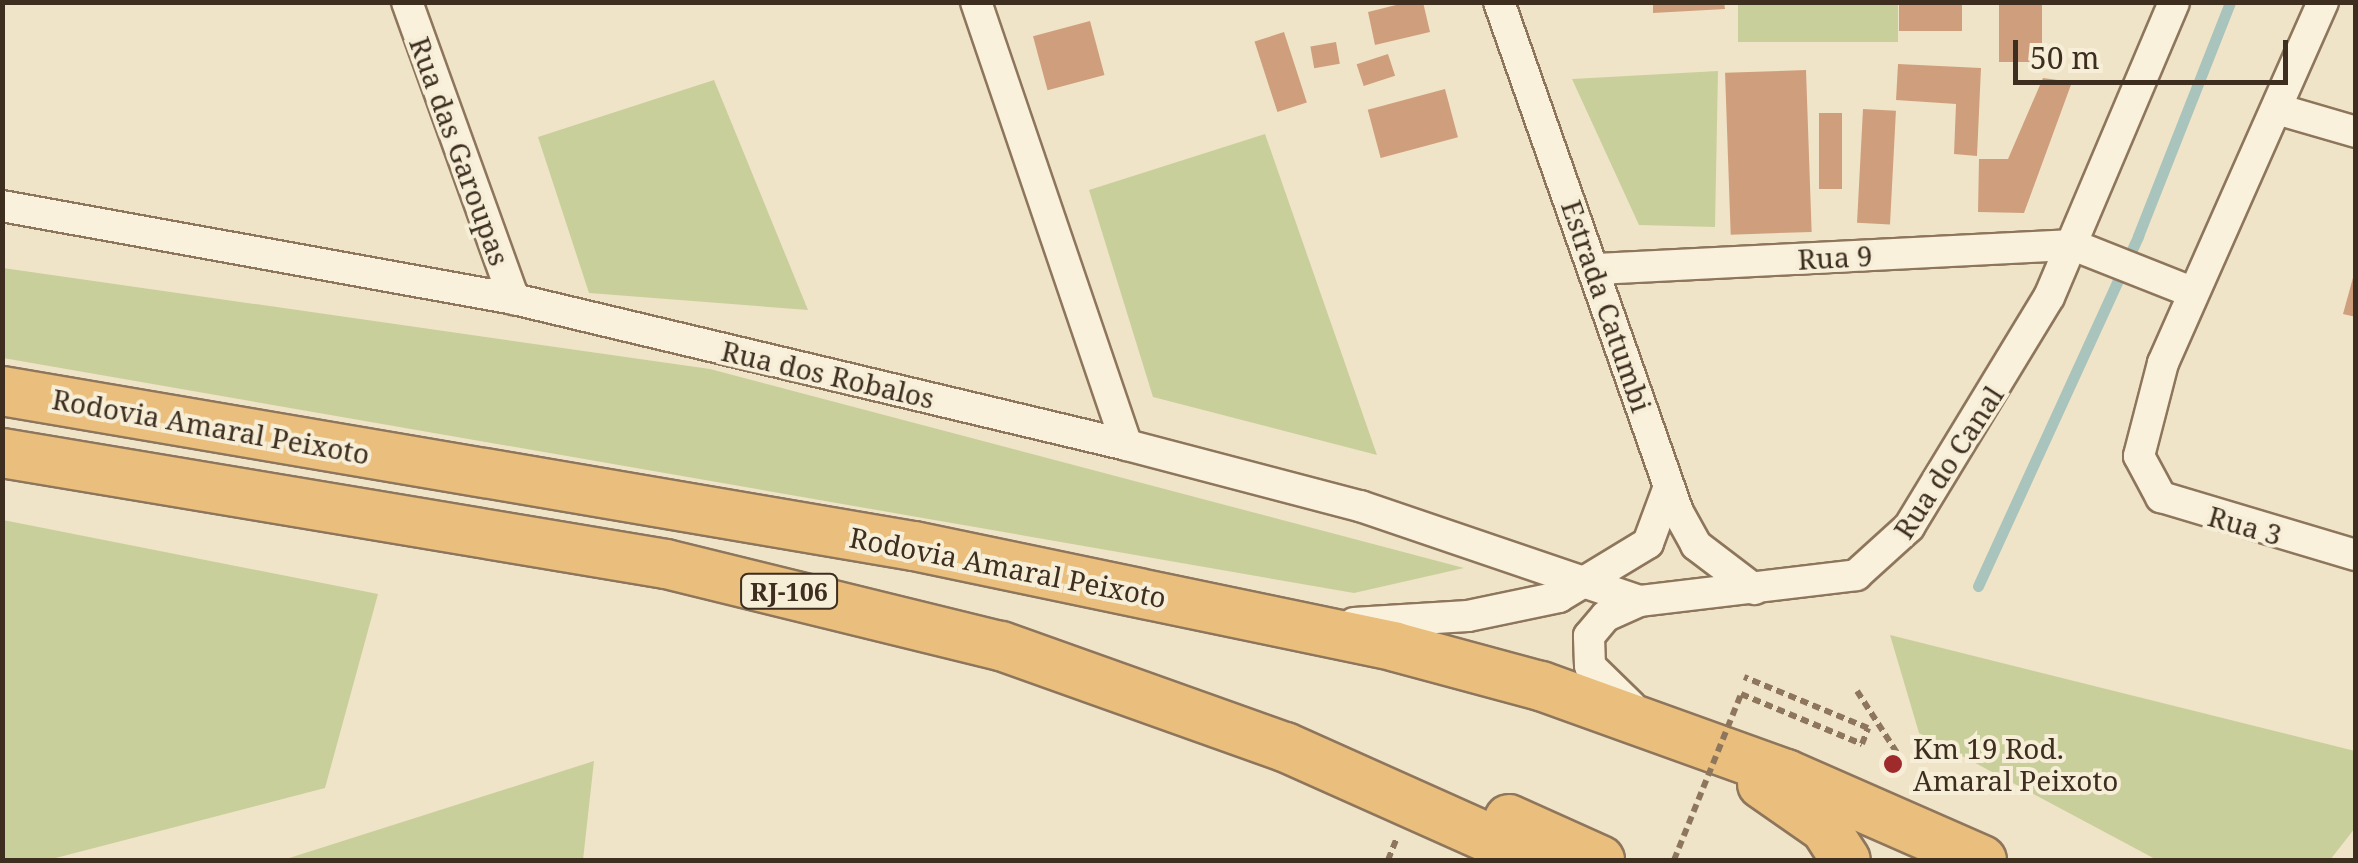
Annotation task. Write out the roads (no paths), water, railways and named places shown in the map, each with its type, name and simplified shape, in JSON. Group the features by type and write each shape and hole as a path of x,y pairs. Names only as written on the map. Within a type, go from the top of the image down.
{"highway":[{"name":"Rodovia Amaral Peixoto","path":"2,391 914,546 1276,620 1541,686 1866,803 1982,860"},
{"name":"Rodovia Amaral Peixoto","path":"2,453 504,534 830,600 1101,678 1285,748 1538,860"},
{"path":"1670,732 1825,828 1846,860"},
{"path":"1285,748 1364,752 1600,860"}],"street":[{"name":"Rua das Garoupas","path":"407,2 514,299"},
{"path":"976,2 1127,446"},
{"name":"Estrada Catumbi","path":"1499,2 1596,269 1668,489"},
{"name":"Rua do Canal","path":"1639,601 1856,575 1890,550 2010,366 2073,245 2174,2"},
{"path":"2073,245 2192,292 2324,2"},
{"path":"2277,109 2356,132"},
{"name":"Rua dos Robalos","path":"2,206 514,299 1127,446 1360,506 1639,601"},
{"name":"Rua 9","path":"1596,269 2073,245"},
{"name":"Rua 3","path":"2192,292 2143,417 2144,478 2182,506 2356,556"},
{"path":"1668,489 1696,545 1754,589"},
{"path":"1276,620 1468,616 1539,604 1589,582 1648,543 1668,489"},
{"path":"1639,601 1597,624 1586,650 1600,680 1670,732"}],"waterway":[{"path":"1978,586 2138,236 2230,2"}],"place":[{"name":"Km 19 Rod. Amaral Peixoto","path":"1893,764"}]}
